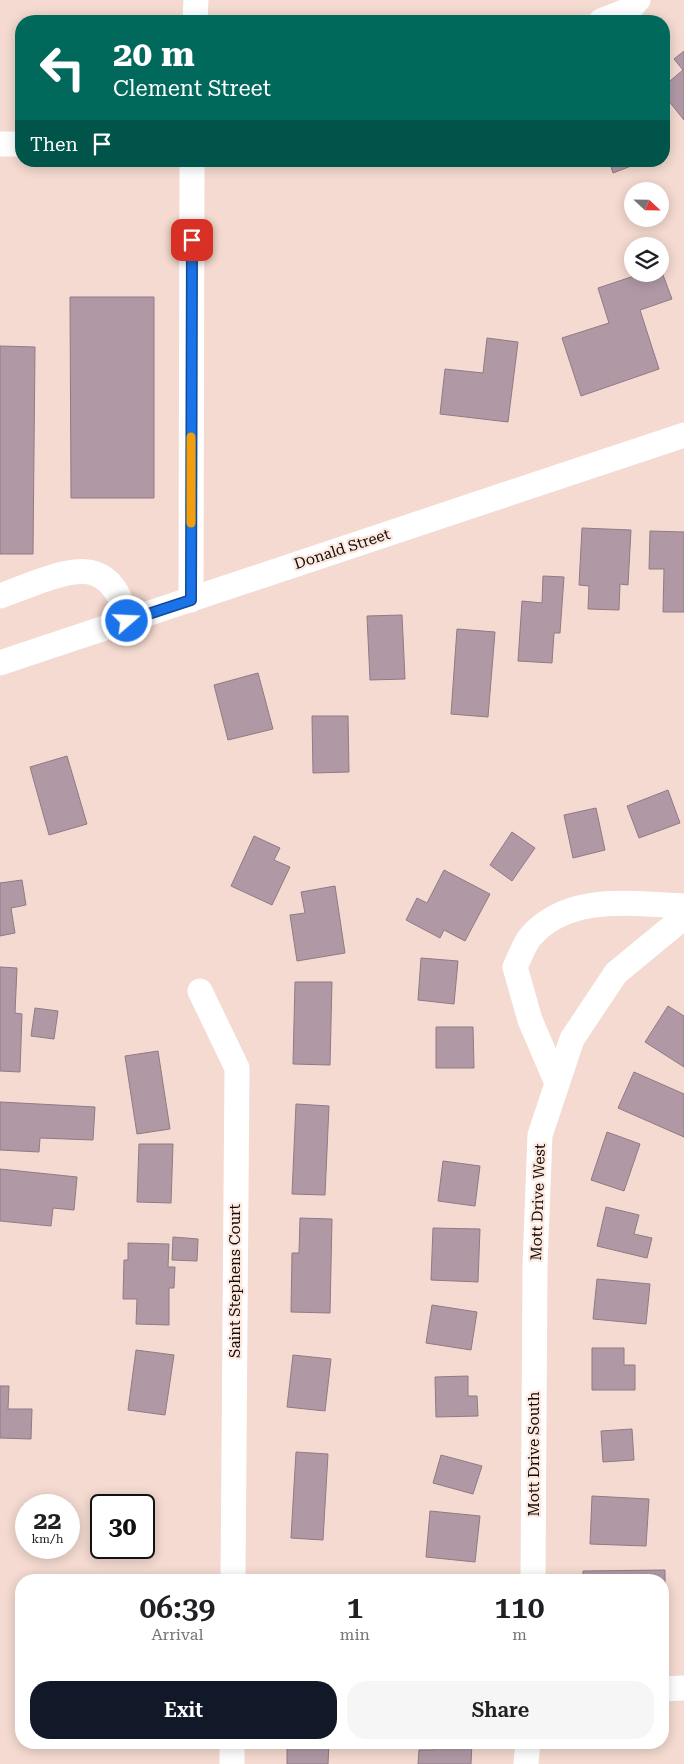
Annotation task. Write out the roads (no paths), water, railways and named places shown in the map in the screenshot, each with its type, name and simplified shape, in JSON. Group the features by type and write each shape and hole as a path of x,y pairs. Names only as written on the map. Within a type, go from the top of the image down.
{"street":[{"path":"195,15 196,0"},
{"path":"616,15 629,10 638,0"},
{"path":"0,144 15,144"},
{"path":"191,600 192,167"},
{"name":"Donald Street","path":"0,663 684,435"},
{"path":"0,596 65,572 83,571 95,573 109,583 120,598 127,621"},
{"path":"558,1083 530,1020 515,967 530,937 552,918 578,907 609,903 684,906"},
{"name":"Mott Drive West","path":"535,1328 535,1265 540,1135 572,1039 616,973 684,917"},
{"name":"Saint Stephens Court","path":"200,991 237,1068 233,1574"},
{"name":"Mott Drive South","path":"534,1574 535,1328"},
{"path":"669,1689 684,1688"},
{"path":"232,1749 232,1764"},
{"path":"526,1764 527,1749"}]}
